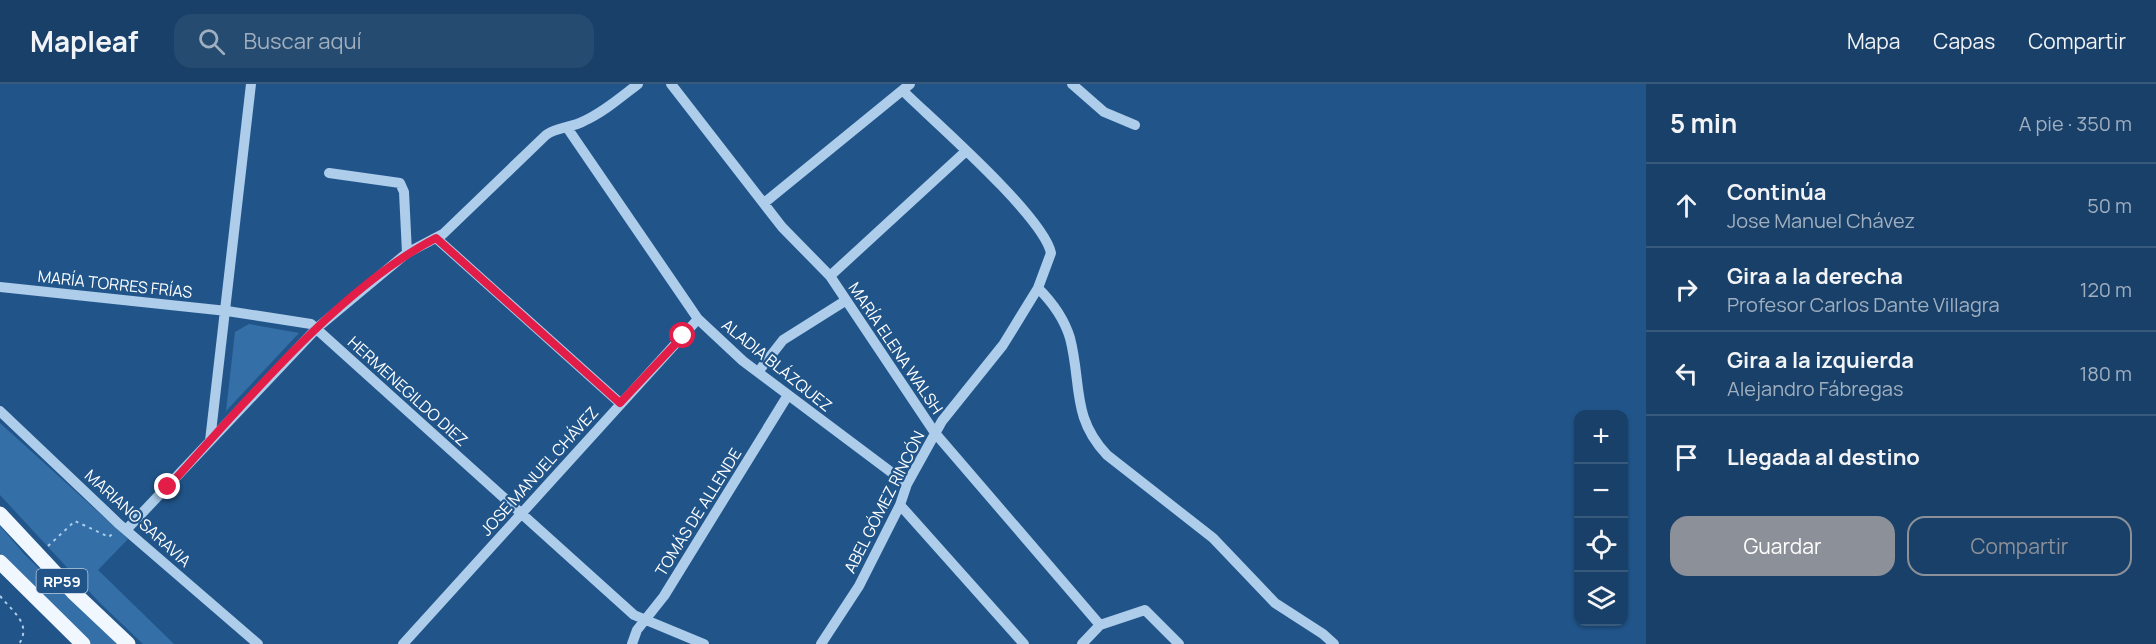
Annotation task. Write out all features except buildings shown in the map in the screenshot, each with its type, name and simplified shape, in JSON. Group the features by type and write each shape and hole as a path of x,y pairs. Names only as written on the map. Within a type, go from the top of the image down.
{"main road":[{"name":"RP59","path":"0,514 73,592 128,644"},
{"name":"RP59","path":"0,562 83,644"}],"street":[{"path":"210,441 227,311 251,84"},
{"path":"124,527 210,441 317,328 407,253 436,238 546,135 557,129 568,129 595,116 639,84"},
{"name":"MARÍA ELENA WALSH","path":"670,84 783,227 830,276 935,434 1100,625"},
{"path":"1072,84 1104,112 1135,125"},
{"path":"764,203 907,88 965,152 830,276"},
{"name":"ALADIA BLÁZQUEZ","path":"568,129 698,319 758,372 888,473 907,484"},
{"name":"ABEL GÓMEZ RINCÓN","path":"821,644 859,586 900,505 907,484 935,434 955,404 992,361 1038,288 1051,253 1043,235 1000,185 965,152"},
{"path":"329,173 400,183 405,192 407,253"},
{"path":"436,238 620,403"},
{"name":"MARÍA TORRES FRÍAS","path":"0,287 227,311"},
{"path":"1038,288 1056,309 1070,338 1082,416 1093,440 1107,455 1212,538 1275,603 1323,634 1334,644"},
{"path":"758,372 783,340 845,301"},
{"name":"HERMENEGILDO DIEZ","path":"227,311 306,322 317,328 634,615 704,644"},
{"name":"JOSE MANUEL CHÁVEZ","path":"403,644 698,319"},
{"name":"TOMÁS DE ALLENDE","path":"632,644 644,621 664,596 788,394"},
{"name":"MARIANO SARAVIA","path":"0,411 124,527 258,644"},
{"path":"900,505 1024,644"},
{"path":"1082,644 1100,625 1145,610 1179,644"}],"path":[{"path":"75,521 109,537 124,527"},
{"path":"0,596 25,627 25,634 19,644"}],"shaded area":[{"path":"249,324 299,333 226,411 235,332"},
{"path":"0,423 128,539 98,570 174,644 143,644 99,602 0,495"},
{"path":"0,526 25,555 117,644 89,644 0,553"}],"route":[{"path":"168,487 317,328 407,253 436,238 620,403 683,336"}]}
